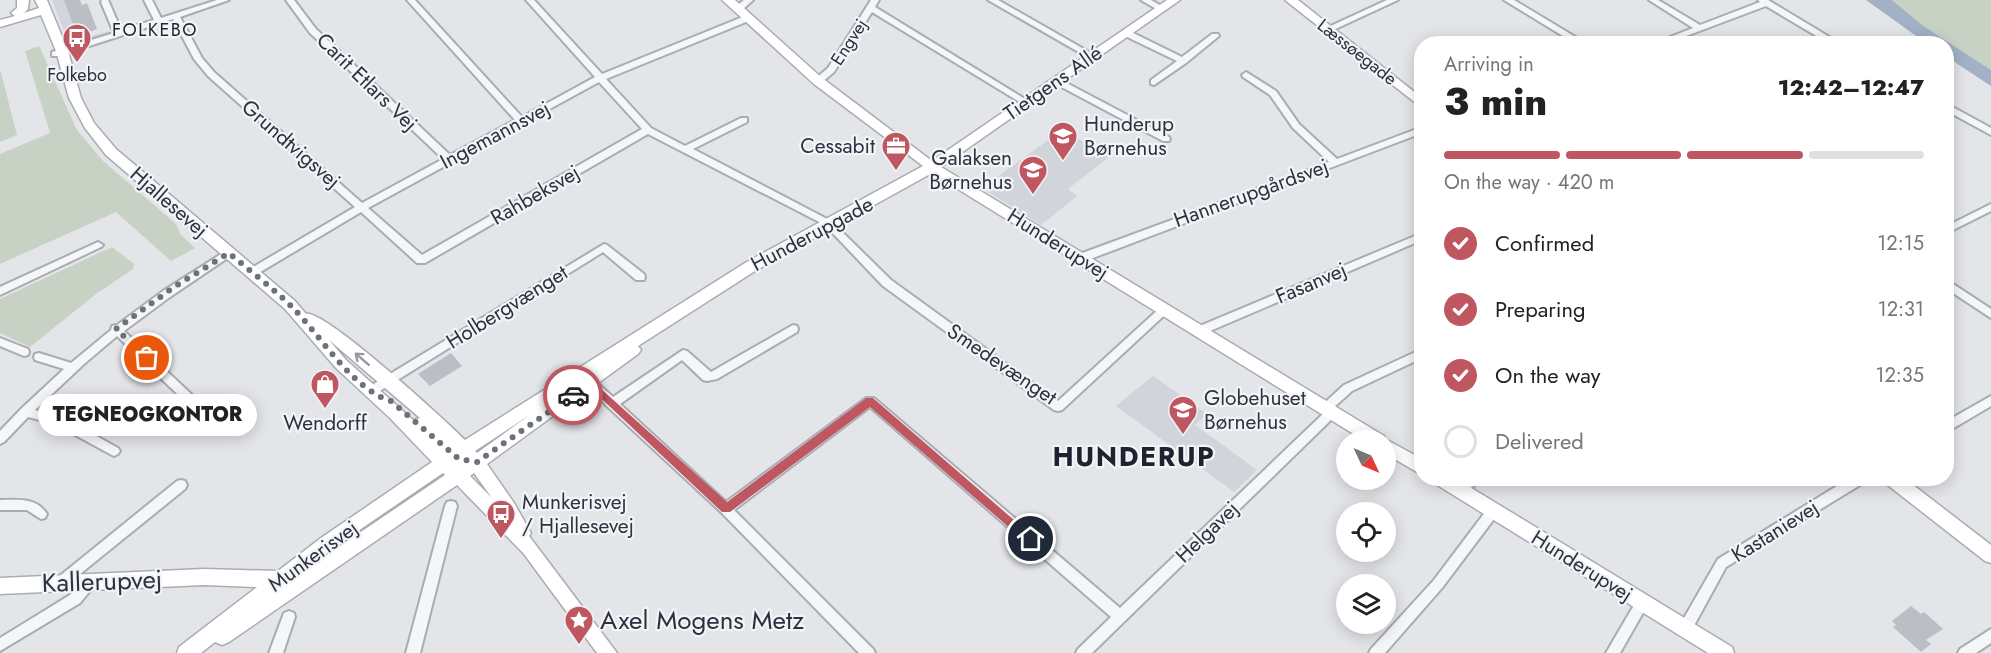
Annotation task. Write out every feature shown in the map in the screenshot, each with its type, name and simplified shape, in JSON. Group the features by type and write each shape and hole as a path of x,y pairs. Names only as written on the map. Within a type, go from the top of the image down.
{"main road":[{"path":"17,13 22,9 23,0"},
{"name":"Hunderupvej","path":"728,0 818,81 932,167 1360,430"},
{"name":"Tietgens Allé","path":"932,167 1174,0"},
{"name":"Læssøegade","path":"1291,0 1414,98"},
{"path":"0,18 38,8"},
{"path":"0,25 28,18 38,8"},
{"name":"Hjallesevej","path":"38,8 58,53 65,77 70,82 89,125 111,152 290,305 330,332 388,380 461,462 530,548 608,653"},
{"name":"Hunderupgade","path":"461,462 750,267 828,223 898,188 932,167"},
{"name":"Hjallesevej","path":"290,305 341,364 374,394 391,401 461,462 500,491 530,548"},
{"path":"1396,452 1414,463"},
{"name":"Munkerisvej","path":"196,653 286,584 461,462"},
{"name":"Hunderupvej","path":"1452,486 1725,653"},
{"path":"1901,486 1991,555"},
{"name":"Kallerupvej","path":"0,586 204,577 286,584"},
{"name":"Kallerupvej","path":"204,577 237,586 246,594 250,603"},
{"name":"Munkerisvej","path":"186,653 250,603 286,584"}],"street":[{"path":"148,0 159,21"},
{"path":"192,0 197,9"},
{"path":"58,53 225,0"},
{"name":"Carit Etlars Vej","path":"290,0 313,31 449,159"},
{"path":"411,0 521,121"},
{"path":"530,0 648,130 828,223"},
{"name":"Ingemannsvej","path":"252,273 362,207 600,78 743,14 749,0"},
{"path":"992,0 1092,56"},
{"path":"1145,0 1161,8"},
{"path":"1328,29 1394,0"},
{"path":"1508,0 1569,36"},
{"path":"1653,0 1699,28"},
{"path":"105,2 119,34"},
{"path":"1678,36 1764,2 1823,36"},
{"path":"873,4 1026,102"},
{"name":"Engvej","path":"818,81 831,70 873,4"},
{"name":"Grundtvigsvej","path":"175,16 198,59 211,74 422,260"},
{"path":"1126,33 1183,61"},
{"path":"1154,82 1215,36"},
{"path":"1246,75 1273,93 1296,126 1335,162"},
{"path":"1057,81 1166,139"},
{"path":"1954,111 1991,132"},
{"path":"686,150 744,120"},
{"name":"Rahbeksvej","path":"422,260 648,130"},
{"name":"Hannerupgårdsvej","path":"1080,258 1414,133"},
{"path":"1954,226 1991,207"},
{"name":"Smedevænget","path":"828,223 887,284 1058,407 1165,310"},
{"name":"Fasanvej","path":"1199,331 1414,239"},
{"path":"0,291 98,245"},
{"name":"Holbergvænget","path":"374,394 388,380 604,247 640,277"},
{"path":"0,438 70,367 116,329 174,287 229,253"},
{"path":"1954,289 1991,314"},
{"path":"116,329 204,412"},
{"path":"612,404 683,354 707,377 713,376 793,329"},
{"path":"0,342 24,352"},
{"path":"39,357 70,367"},
{"name":"Helgavej","path":"1083,653 1328,411 1348,388 1414,357"},
{"path":"589,375 612,404 726,509 868,653"},
{"path":"1954,423 1991,400"},
{"path":"726,509 870,401 1120,616"},
{"path":"25,412 58,420 114,451"},
{"path":"60,583 181,484"},
{"path":"1457,489 1462,486"},
{"name":"Kastanievej","path":"1685,629 1722,563 1848,486"},
{"path":"0,505 29,505 41,514"},
{"path":"413,653 451,506"},
{"path":"1376,653 1438,584 1493,511"},
{"path":"0,645 75,599 92,581"},
{"path":"1613,653 1642,604"},
{"path":"276,653 289,617"},
{"path":"1965,653 1991,635"}],"shaded area":[{"path":"52,0 72,0 88,37 109,31 111,34 70,47"},
{"path":"1892,0 1991,0 1991,70 1954,46 1954,36 1939,36"},
{"path":"39,46 77,130 103,161 176,224 180,234 195,248 171,261 116,212 0,264 0,154 50,133 25,51"},
{"path":"0,69 17,135 0,142"},
{"path":"1062,130 1110,156 1068,189 1077,196 1041,225 982,188"},
{"path":"112,247 134,264 133,269 96,294 30,347 0,333 0,299"},
{"name":"Globehuset Børnehus","path":"1153,376 1207,414 1195,425 1257,470 1234,492 1116,406"}],"water":[{"path":"1866,0 1892,0 1939,36 1916,36"},
{"path":"1954,46 1991,70 1991,86 1954,62"}],"building":[{"path":"64,0 80,0 82,5 87,3 97,29 78,37"},
{"path":"451,353 462,366 430,386 418,374"},
{"path":"1911,606 1921,614 1924,612 1943,629 1926,640 1931,644 1921,652 1893,627 1896,625 1892,621"}],"way so far":[{"path":"147,358 116,329 174,287 229,253 290,305 341,364 377,397 391,401 459,459 477,462 573,395"}],"place":[{"name":"Folkebo","path":"77,64"},
{"name":"Hunderup Børnehus","path":"1063,162"},
{"name":"Cessabit","path":"896,172"},
{"name":"Galaksen Børnehus","path":"1033,196"},
{"name":"TEGNEOGKONTOR","path":"147,358"},
{"name":"Wendorff","path":"325,410"},
{"name":"Globehuset Børnehus","path":"1183,436"},
{"name":"Munkerisvej / Hjallesevej","path":"501,540"},
{"name":"Axel Mogens Metz","path":"579,646"}],"district":[{"name":"FOLKEBO","path":"155,30"},
{"name":"HUNDERUP","path":"1134,456"}],"route":[{"path":"573,395 590,383 726,509 870,401 1031,539"}]}
